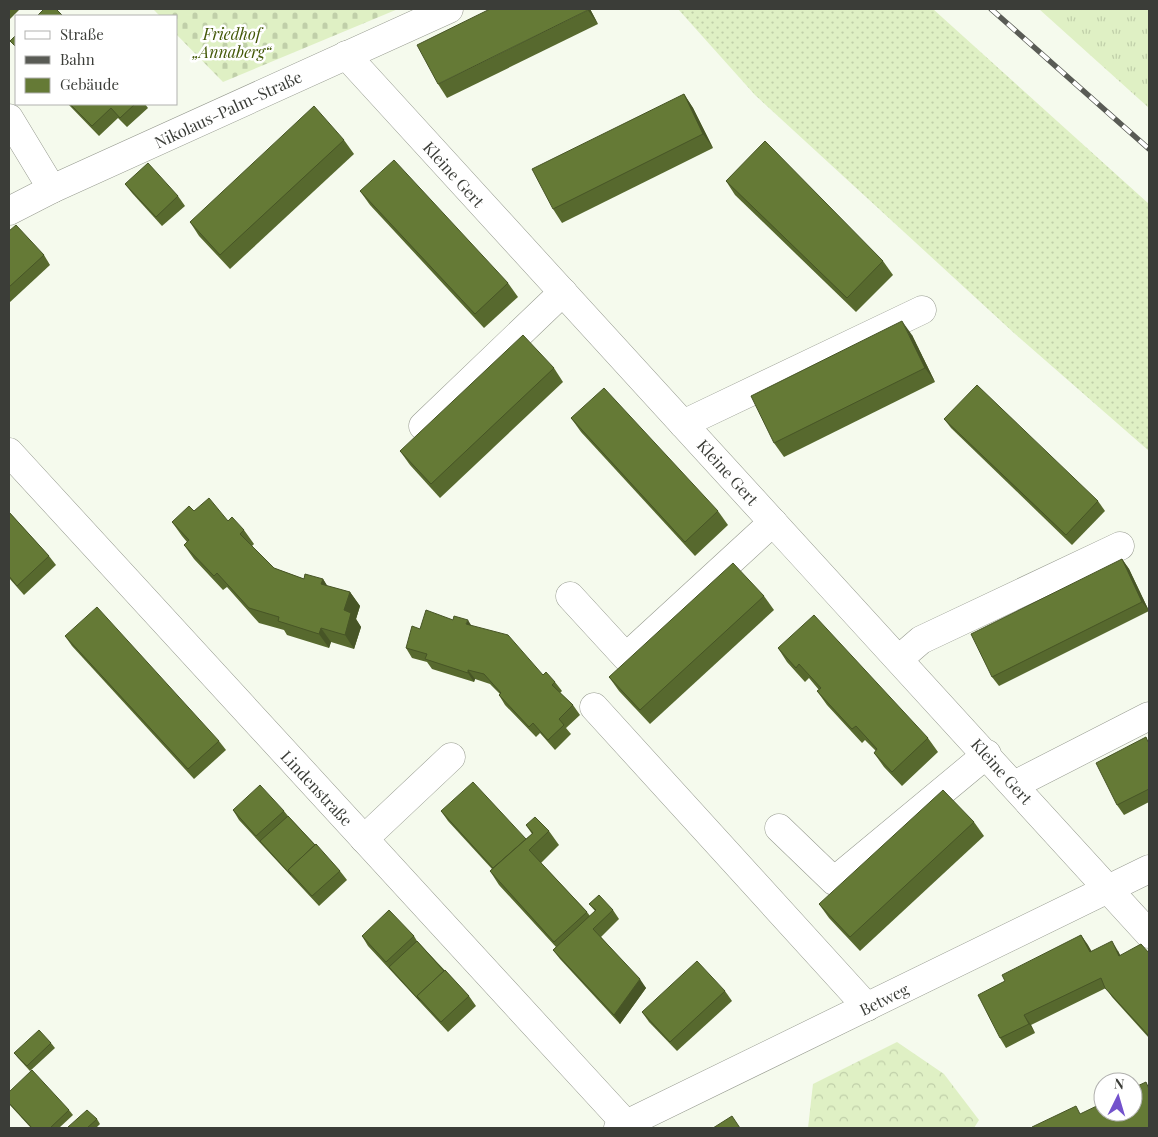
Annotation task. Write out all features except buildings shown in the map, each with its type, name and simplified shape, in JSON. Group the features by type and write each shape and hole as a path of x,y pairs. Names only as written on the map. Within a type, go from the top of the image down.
{"street":[{"name":"Nikolaus-Palm-Straße","path":"9,211 52,189 448,9"},
{"name":"Kleine Gert","path":"346,55 987,754 1149,934"},
{"path":"9,118 52,189"},
{"path":"423,426 563,292"},
{"path":"683,424 922,310"},
{"name":"Lindenstraße","path":"9,452 364,839 622,1126"},
{"path":"570,596 626,657 773,522"},
{"path":"899,659 921,640 1120,546"},
{"path":"594,708 866,1007"},
{"path":"1014,785 1149,716"},
{"path":"778,828 834,880 987,754"},
{"path":"364,839 450,757"},
{"name":"Betweg","path":"622,1126 1110,890 1149,869"}],"green space":[{"name":"Friedhof „Annaberg“","path":"153,9 398,9 223,82 178,36 178,15 159,15"},
{"path":"678,9 933,9 1149,204 1149,451 1014,333 755,95"},
{"path":"1039,9 1149,9 1149,108"},
{"path":"897,1042 944,1074 979,1120 974,1128 808,1128 813,1084"}],"railway":[{"path":"991,9 1149,149"}]}
